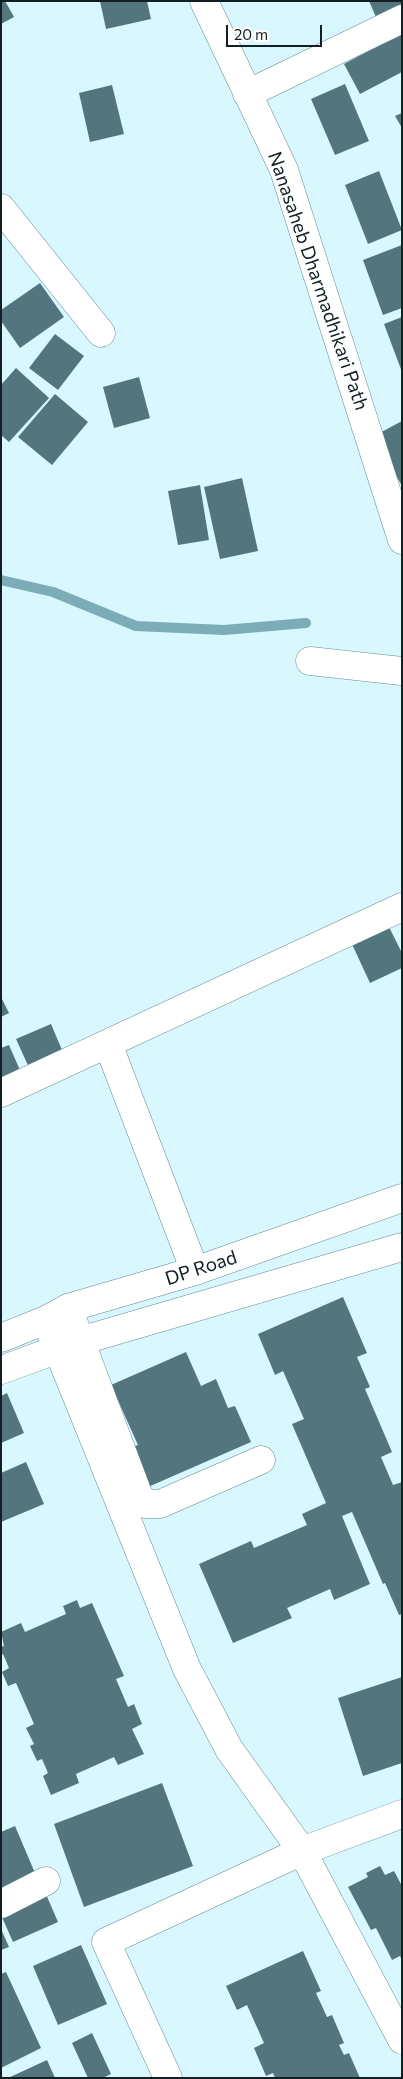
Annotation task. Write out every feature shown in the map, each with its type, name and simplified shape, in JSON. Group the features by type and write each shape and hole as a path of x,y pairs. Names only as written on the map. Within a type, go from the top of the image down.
{"street":[{"name":"Nanasaheb Dharmadhikari Path","path":"204,1 284,170 402,540"},
{"path":"247,94 402,20"},
{"path":"1,208 102,333"},
{"path":"310,661 402,671"},
{"path":"1,1093 402,907"},
{"path":"108,1044 195,1271"},
{"name":"DP Road","path":"1,1338 57,1314 195,1271 402,1198"},
{"name":"DP Road","path":"1,1370 69,1345 402,1247"},
{"path":"57,1314 187,1669 229,1749 302,1851 401,2036"},
{"path":"69,1345 138,1494 145,1504 160,1504 260,1460"},
{"path":"168,2078 106,1942 302,1851 402,1814"},
{"path":"1,1904 46,1881"}],"building":[{"path":"1,1 5,1 14,17 1,24"},
{"path":"100,1 147,1 151,19 106,29"},
{"path":"369,1 402,1 402,4 376,17"},
{"path":"402,33 402,72 360,94 344,64"},
{"path":"345,84 369,141 335,155 311,99"},
{"path":"112,85 124,134 90,142 79,93"},
{"path":"402,113 402,128 395,116"},
{"path":"379,171 402,230 368,244 345,185"},
{"path":"402,245 402,308 383,315 363,260"},
{"path":"40,283 64,317 20,348 1,321 1,310"},
{"path":"402,317 402,372 384,324"},
{"path":"55,334 84,356 58,390 29,368"},
{"path":"16,368 49,398 9,442 1,435 1,385"},
{"path":"139,377 150,418 114,428 103,387"},
{"path":"55,394 88,422 52,465 18,437"},
{"path":"402,421 402,486 374,436"},
{"path":"242,478 258,551 220,559 204,487"},
{"path":"200,485 209,540 178,545 168,491"},
{"path":"388,925 402,953 402,968 370,983 351,942"},
{"path":"1,997 9,1013 1,1017"},
{"path":"51,1024 65,1057 31,1072 16,1039"},
{"path":"9,1045 23,1077 1,1086 1,1048"},
{"path":"343,1297 367,1353 357,1357 370,1387 365,1389 392,1452 381,1457 393,1485 402,1482 402,1614 399,1615 385,1583 383,1584 352,1512 342,1516 370,1584 334,1600 330,1589 287,1608 292,1618 233,1643 199,1564 251,1541 254,1548 307,1525 302,1514 326,1503 292,1424 304,1419 283,1371 275,1375 258,1334"},
{"path":"186,1352 201,1386 216,1379 228,1408 235,1406 251,1442 148,1487 131,1447 138,1445 111,1385"},
{"path":"7,1393 24,1433 1,1443 1,1396"},
{"path":"26,1462 44,1504 1,1522 1,1473"},
{"path":"77,1600 80,1608 92,1603 124,1676 116,1679 128,1707 134,1704 142,1724 132,1729 144,1754 118,1765 114,1757 76,1774 79,1783 51,1795 43,1776 48,1773 42,1759 37,1761 30,1746 34,1744 26,1728 34,1724 16,1683 8,1686 2,1672 9,1668 3,1654 1,1655 1,1647 4,1646 1,1632 21,1623 25,1632 66,1614 63,1606"},
{"path":"402,1677 402,1763 363,1776 338,1698"},
{"path":"162,1783 193,1866 84,1907 54,1824"},
{"path":"15,1826 35,1873 1,1888 1,1832"},
{"path":"380,1866 385,1875 394,1871 402,1886 402,1960 400,1956 392,1960 376,1928 371,1930 348,1887 368,1877 366,1873"},
{"path":"45,1892 58,1922 13,1942 1,1915"},
{"path":"1,1929 9,1947 1,1950"},
{"path":"81,1945 107,2004 58,2025 33,1966"},
{"path":"303,1951 321,1991 316,1993 327,2017 332,2015 344,2043 339,2045 344,2055 349,2053 360,2078 275,2078 273,2073 266,2076 254,2048 264,2043 247,2005 237,2010 226,1986"},
{"path":"6,1972 41,2048 1,2068 1,1974"},
{"path":"92,2033 111,2074 103,2078 88,2078 72,2043"},
{"path":"47,2060 55,2078 8,2078"}],"waterway":[{"path":"1,580 53,592 136,626 224,630 306,623"}]}
